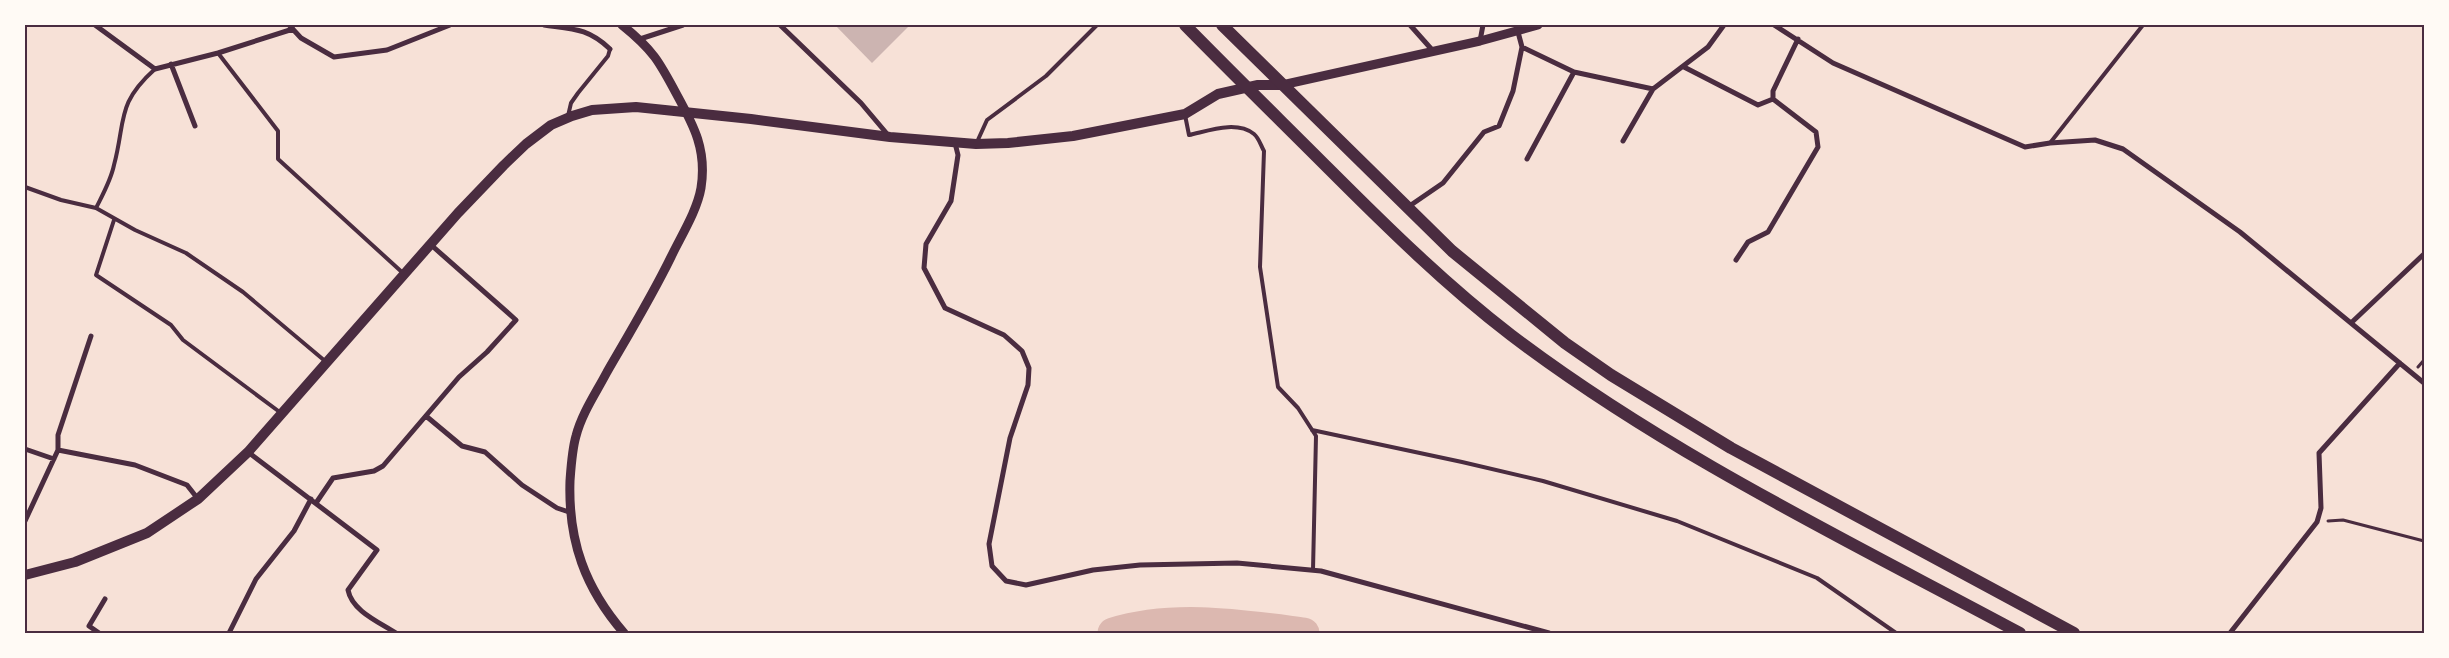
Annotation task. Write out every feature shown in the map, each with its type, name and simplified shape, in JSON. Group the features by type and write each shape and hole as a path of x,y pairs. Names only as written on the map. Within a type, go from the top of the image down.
{"highway":[{"path":"1185,25 1245,87 1415,252 1508,333 1545,360 1597,396 1717,471 2020,633"},
{"path":"1222,25 1407,207 1487,280 1565,342 1611,375 1731,448 2074,633"}],"main road":[{"path":"25,575 75,562 147,533 198,499 248,452 430,244 526,144 551,125 567,118 592,110 636,107 890,137 976,144 1057,139 1185,114 1218,94 1245,87 1282,85"}],"street":[{"path":"95,25 155,69 218,53 291,27 302,38 334,57 387,50 450,25"},
{"path":"544,25 580,29 601,40 610,49"},
{"path":"622,25 640,39 665,69 698,133 702,167 701,189 655,291 589,404 575,437 571,472 570,512 581,563 596,594 624,633"},
{"path":"640,39 683,25"},
{"path":"780,25 861,103 890,137"},
{"path":"1410,25 1434,52"},
{"path":"1480,42 1483,25"},
{"path":"1282,85 1480,42 1538,25"},
{"path":"1623,141 1654,89 1708,47 1724,25"},
{"path":"1774,25 1833,63 2025,147 2050,142 2095,140 2124,150 2240,232 2424,383"},
{"path":"1407,207 1443,184 1484,132 1499,126 1513,91 1522,47 1518,32"},
{"path":"1773,99 1773,91 1798,39"},
{"path":"1522,47 1574,72 1654,89"},
{"path":"171,64 195,126"},
{"path":"1684,67 1758,105 1773,99"},
{"path":"1527,159 1574,72"},
{"path":"1736,260 1748,242 1768,232 1818,147 1816,132 1773,99"},
{"path":"954,143 958,155 952,201 926,244 924,268 945,308 1004,335 1022,351 1029,368 1028,385 1010,438 990,544 992,566 1006,581 1026,585 1093,570 1140,565 1236,563 1313,570 1404,592 1549,633"},
{"path":"229,633 256,580 333,478 374,471 383,466 459,377 516,320 430,244"},
{"path":"2351,323 2424,254"},
{"path":"25,520 58,450 58,435 91,336"},
{"path":"2230,633 2317,522 2321,508 2319,452 2400,363"},
{"path":"426,416 462,446 484,452 522,485 557,508 570,512"},
{"path":"25,449 54,459"},
{"path":"58,450 135,465 186,485 198,499"},
{"path":"248,452 377,550 348,590 350,598 358,608 396,633"},
{"path":"99,633 88,626 105,600"}],"lane":[{"path":"976,144 987,120 1046,76 1097,25"},
{"path":"2050,142 2143,25"},
{"path":"567,118 572,103 608,56 610,49"},
{"path":"218,53 278,131 278,159 404,274"},
{"path":"96,208 114,166 124,110 132,92 155,69"},
{"path":"1185,114 1189,136 1230,127 1246,129 1256,135 1264,151 1260,276 1278,387 1298,408 1316,436 1313,570"},
{"path":"25,187 61,200 96,208 114,220 186,253 243,292 327,362"},
{"path":"114,220 96,275 171,325 183,340 282,414"},
{"path":"1312,430 1543,481 1677,521 1817,578 1896,633"}],"path":[{"path":"2317,522 2343,520 2424,541"}],"building":[{"path":"835,25 910,25 872,63"}],"waterway":[{"path":"1113,633 1136,627 1184,623 1232,624 1304,633"}]}
